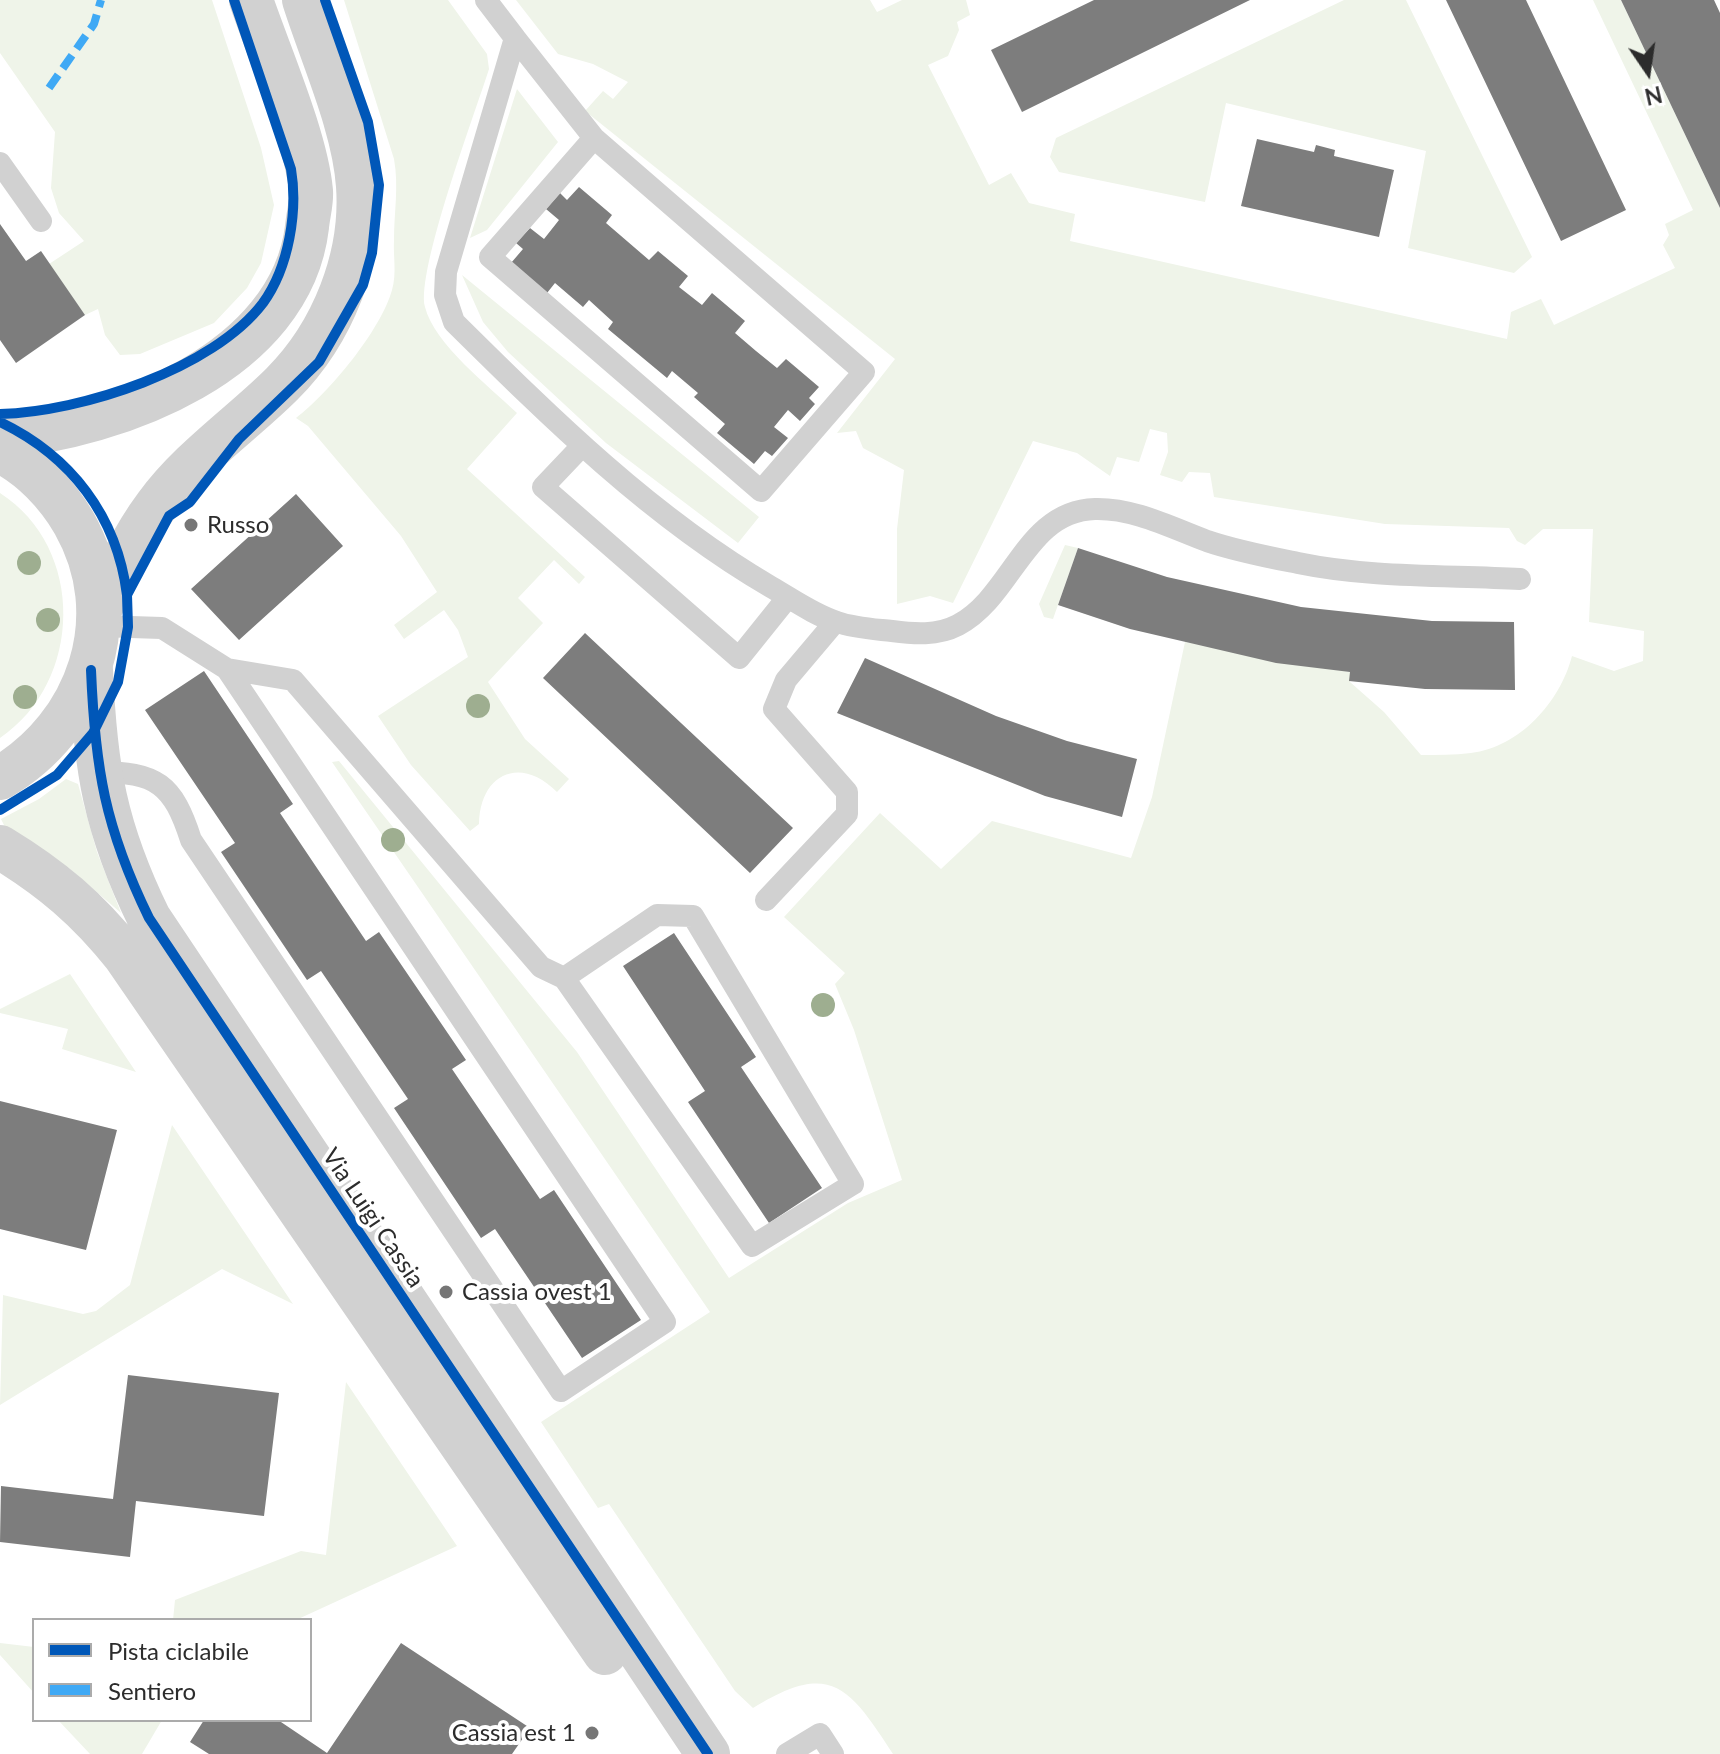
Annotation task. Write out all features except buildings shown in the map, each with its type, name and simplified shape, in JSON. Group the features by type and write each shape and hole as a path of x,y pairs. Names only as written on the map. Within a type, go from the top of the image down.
{"street":[{"path":"0,437 28,435 100,416 178,385 229,357 258,331 278,304 294,274 305,240 311,192 303,153 251,0"},
{"path":"0,778 26,762 54,736 76,705 91,670 99,619 121,562 156,505 285,382 316,340 343,290 359,224 358,183 350,143 304,0"},
{"path":"0,451 39,478 65,507 83,539 95,575 99,619"},
{"name":"Via Luigi Cassia","path":"91,670 97,772 125,869 149,918 708,1754"},
{"path":"0,847 52,879 103,928 125,956 674,1754"}],"lane":[{"path":"486,0 594,138 864,372 761,491 490,257 594,138"},
{"path":"515,38 446,272 445,295 454,322 581,447 728,562 788,597 835,622 923,635 957,626 987,605 1025,549 1057,518 1094,509 1129,512 1212,542 1300,564 1376,572 1520,579"},
{"path":"0,163 41,221"},
{"path":"581,447 543,487 739,658 788,597"},
{"path":"99,619 162,628 227,669 293,680 541,967 564,978 752,1246 853,1184 693,916 657,915 564,978"},
{"path":"766,900 847,814 847,792 774,709 786,680 835,622"},
{"path":"97,772 132,772 166,786 181,809 191,840 561,1391 665,1322 227,669"},
{"path":"787,1754 820,1734 833,1754"}],"shaded area":[{"path":"0,0 212,0 261,148 274,205 261,263 247,288 214,323 140,354 120,355 105,335 98,309 85,315 49,264 84,241 59,213 51,188 55,132 0,53"},
{"path":"344,0 448,0 487,54 489,69 448,191 429,261 425,307 439,336 451,350 517,413 467,469 585,577 579,584 554,560 518,598 543,623 488,682 525,739 569,779 557,792 530,774 517,772 505,775 487,792 481,806 479,824 470,831 411,765 378,716 468,657 458,630 444,610 404,639 394,625 437,592 401,536 308,426 296,418 352,360 386,306 394,277 394,159"},
{"path":"516,0 870,0 877,12 902,0 966,0 970,15 957,22 959,30 948,56 928,65 989,185 1011,173 1029,203 1075,214 1070,241 1507,339 1511,312 1541,299 1554,325 1675,268 1663,245 1669,235 1665,224 1693,210 1593,0 1621,0 1720,208 1720,1754 893,1754 863,1711 850,1697 835,1688 820,1684 801,1685 753,1708 735,1691 609,1504 598,1508 541,1422 710,1312 332,762 339,761 577,1052 729,1278 848,1203 902,1180 854,1030 835,984 845,973 784,917 880,813 941,869 992,821 1131,858 1152,797 1185,642 1350,672 1350,682 1384,712 1421,755 1446,755 1489,749 1521,732 1548,705 1572,656 1614,671 1643,661 1644,631 1589,622 1593,529 1543,529 1525,545 1517,541 1509,528 1385,524 1214,497 1210,473 1189,472 1182,482 1160,475 1168,452 1167,433 1150,429 1139,462 1117,457 1110,476 1077,453 1033,441 953,603 930,596 897,604 897,529 904,470 863,448 856,431 837,433 895,359 585,111 603,91 613,99 628,82 593,64 558,54"},
{"path":"1344,0 1406,0 1532,257 1514,273 1408,248 1426,151 1226,103 1205,202 1059,172 1050,157 1056,138"},
{"path":"517,89 558,142 487,230 470,238"},
{"path":"462,275 759,517 738,543 606,443 508,352 483,322"},
{"path":"0,493 28,517 48,547 60,580 63,615 59,650 47,684 27,714 0,738"},
{"path":"1065,545 1078,548 1053,619 1044,617 1039,604"},
{"path":"66,779 78,784 97,852 121,913 70,869 8,833 1,819 39,799"},
{"path":"70,974 136,1072 62,1049 68,1029 0,1013 0,1009"},
{"path":"172,1125 293,1304 222,1269 0,1405 3,1295 83,1314 96,1311 130,1285"},
{"path":"346,1382 457,1546 300,1618 173,1618 175,1600 301,1551 326,1555"},
{"path":"0,1643 32,1647 32,1691 0,1655"},
{"path":"60,1722 161,1722 142,1754 90,1754"}],"marked path":[{"path":"49,88 94,24 101,0"}],"cycle path":[{"path":"0,414 68,405 106,395 179,367 241,327 272,289 285,256 292,220 291,169 234,0"},
{"path":"0,810 57,775 93,733 118,682 128,627 127,595 169,516 190,502 239,439 319,362 363,285 372,253 379,185 368,122 325,0"},
{"path":"0,422 48,452 86,492 113,539 127,595"},
{"path":"91,670 105,797 122,855 149,918 708,1754"}],"place":[{"name":"Russo","path":"191,525"},
{"name":"Cassia ovest 1","path":"446,1292"},
{"name":"Cassia est 1","path":"592,1733"}]}
